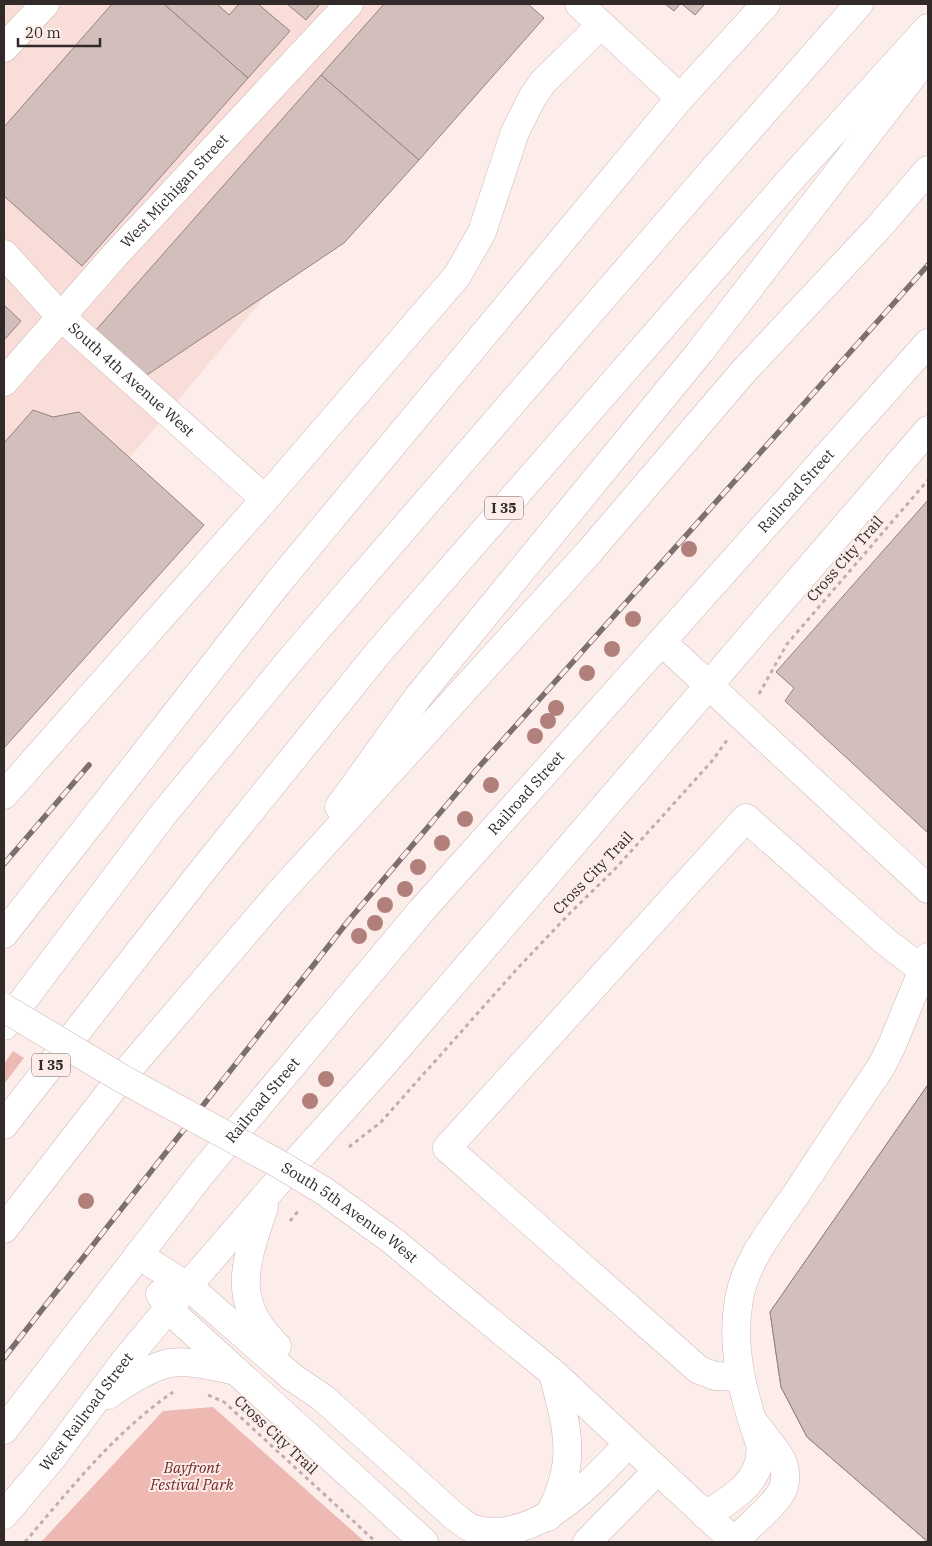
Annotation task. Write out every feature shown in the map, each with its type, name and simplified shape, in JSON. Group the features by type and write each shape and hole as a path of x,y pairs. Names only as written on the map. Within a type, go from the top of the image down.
{"main road":[{"path":"4,48 45,4"},
{"name":"West Michigan Street","path":"4,382 60,316 122,248 349,4"},
{"path":"579,4 680,98"},
{"path":"4,934 277,584 680,98 766,4"},
{"path":"707,177 839,4"},
{"path":"4,1026 161,817 286,666 707,177 859,4"},
{"path":"4,795 265,499 457,276 482,232 515,132 532,98 543,82 601,25"},
{"name":"I 35","path":"4,1125 203,870 378,653 784,186 928,28"},
{"path":"275,898 418,697 699,353 928,56"},
{"path":"4,1229 121,1078 275,898 590,551 743,372 878,228 928,170"},
{"name":"South 4th Avenue West","path":"4,254 60,316 265,499"},
{"name":"Railroad Street","path":"138,1255 261,1101 422,910 928,343"},
{"path":"168,1309 382,1066 928,430"},
{"path":"662,642 928,889"},
{"path":"705,1515 740,1491 750,1481 756,1471 761,1453 740,1377 736,1339 736,1321 743,1284 750,1265 881,1067 925,964 886,942 746,818 447,1148 698,1370 715,1376 740,1377"},
{"name":"South 5th Avenue West","path":"4,1008 121,1078 279,1164 324,1191 393,1241 553,1373 734,1542"},
{"path":"268,1194 248,1256 246,1278 247,1301 254,1319 266,1335 301,1368 323,1398"},
{"path":"138,1255 189,1287 292,1378 323,1398 454,1516 473,1529 492,1534 508,1535 529,1529 546,1521 583,1491 628,1444"},
{"path":"138,1255 168,1309 424,1542"},
{"path":"4,1430 138,1255"},
{"name":"West Railroad Street","path":"4,1515 52,1458 124,1362 168,1309"},
{"path":"88,1412 109,1394 136,1376 171,1363 198,1364 237,1372"},
{"path":"546,1521 557,1501 568,1463 565,1418 553,1373"},
{"path":"734,1542 775,1500 782,1491 785,1481 785,1472 780,1457 751,1418"},
{"path":"587,1542 658,1470"}],"path":[{"name":"Cross City Trail","path":"344,1151 381,1122 516,970 615,869 712,761 766,686 787,644 928,480"},
{"path":"284,1228 302,1205"},
{"path":"25,1542 80,1478 136,1420 176,1390"},
{"name":"Cross City Trail","path":"200,1391 224,1402 376,1542"}],"shaded area":[{"path":"4,4 510,4 4,608"}],"green space":[{"path":"13,1051 24,1058 4,1084 4,1064"},
{"name":"Bayfront Festival Park","path":"213,1407 365,1542 41,1542 163,1411"}],"building":[{"path":"112,4 164,4 248,78 82,266 4,196 4,127"},
{"path":"164,4 217,4 229,15 239,4 258,4 290,31 248,78"},
{"path":"287,4 320,4 306,20"},
{"path":"384,4 528,4 544,18 419,160 321,75"},
{"path":"665,4 680,4 674,11"},
{"path":"682,4 705,4 695,15"},
{"path":"321,75 419,160 344,243 147,375 96,330"},
{"path":"4,305 21,321 4,340"},
{"path":"33,410 53,417 79,412 204,525 4,748 4,443"},
{"path":"928,500 928,833 785,701 794,688 776,672"},
{"path":"927,1086 928,1542 807,1437 781,1387 770,1312"},
{"path":"927,1086 928,1542 807,1437 781,1387 770,1312"}],"railway":[{"path":"4,1358 349,920 478,768 928,265"},
{"path":"4,864 89,765"}]}
